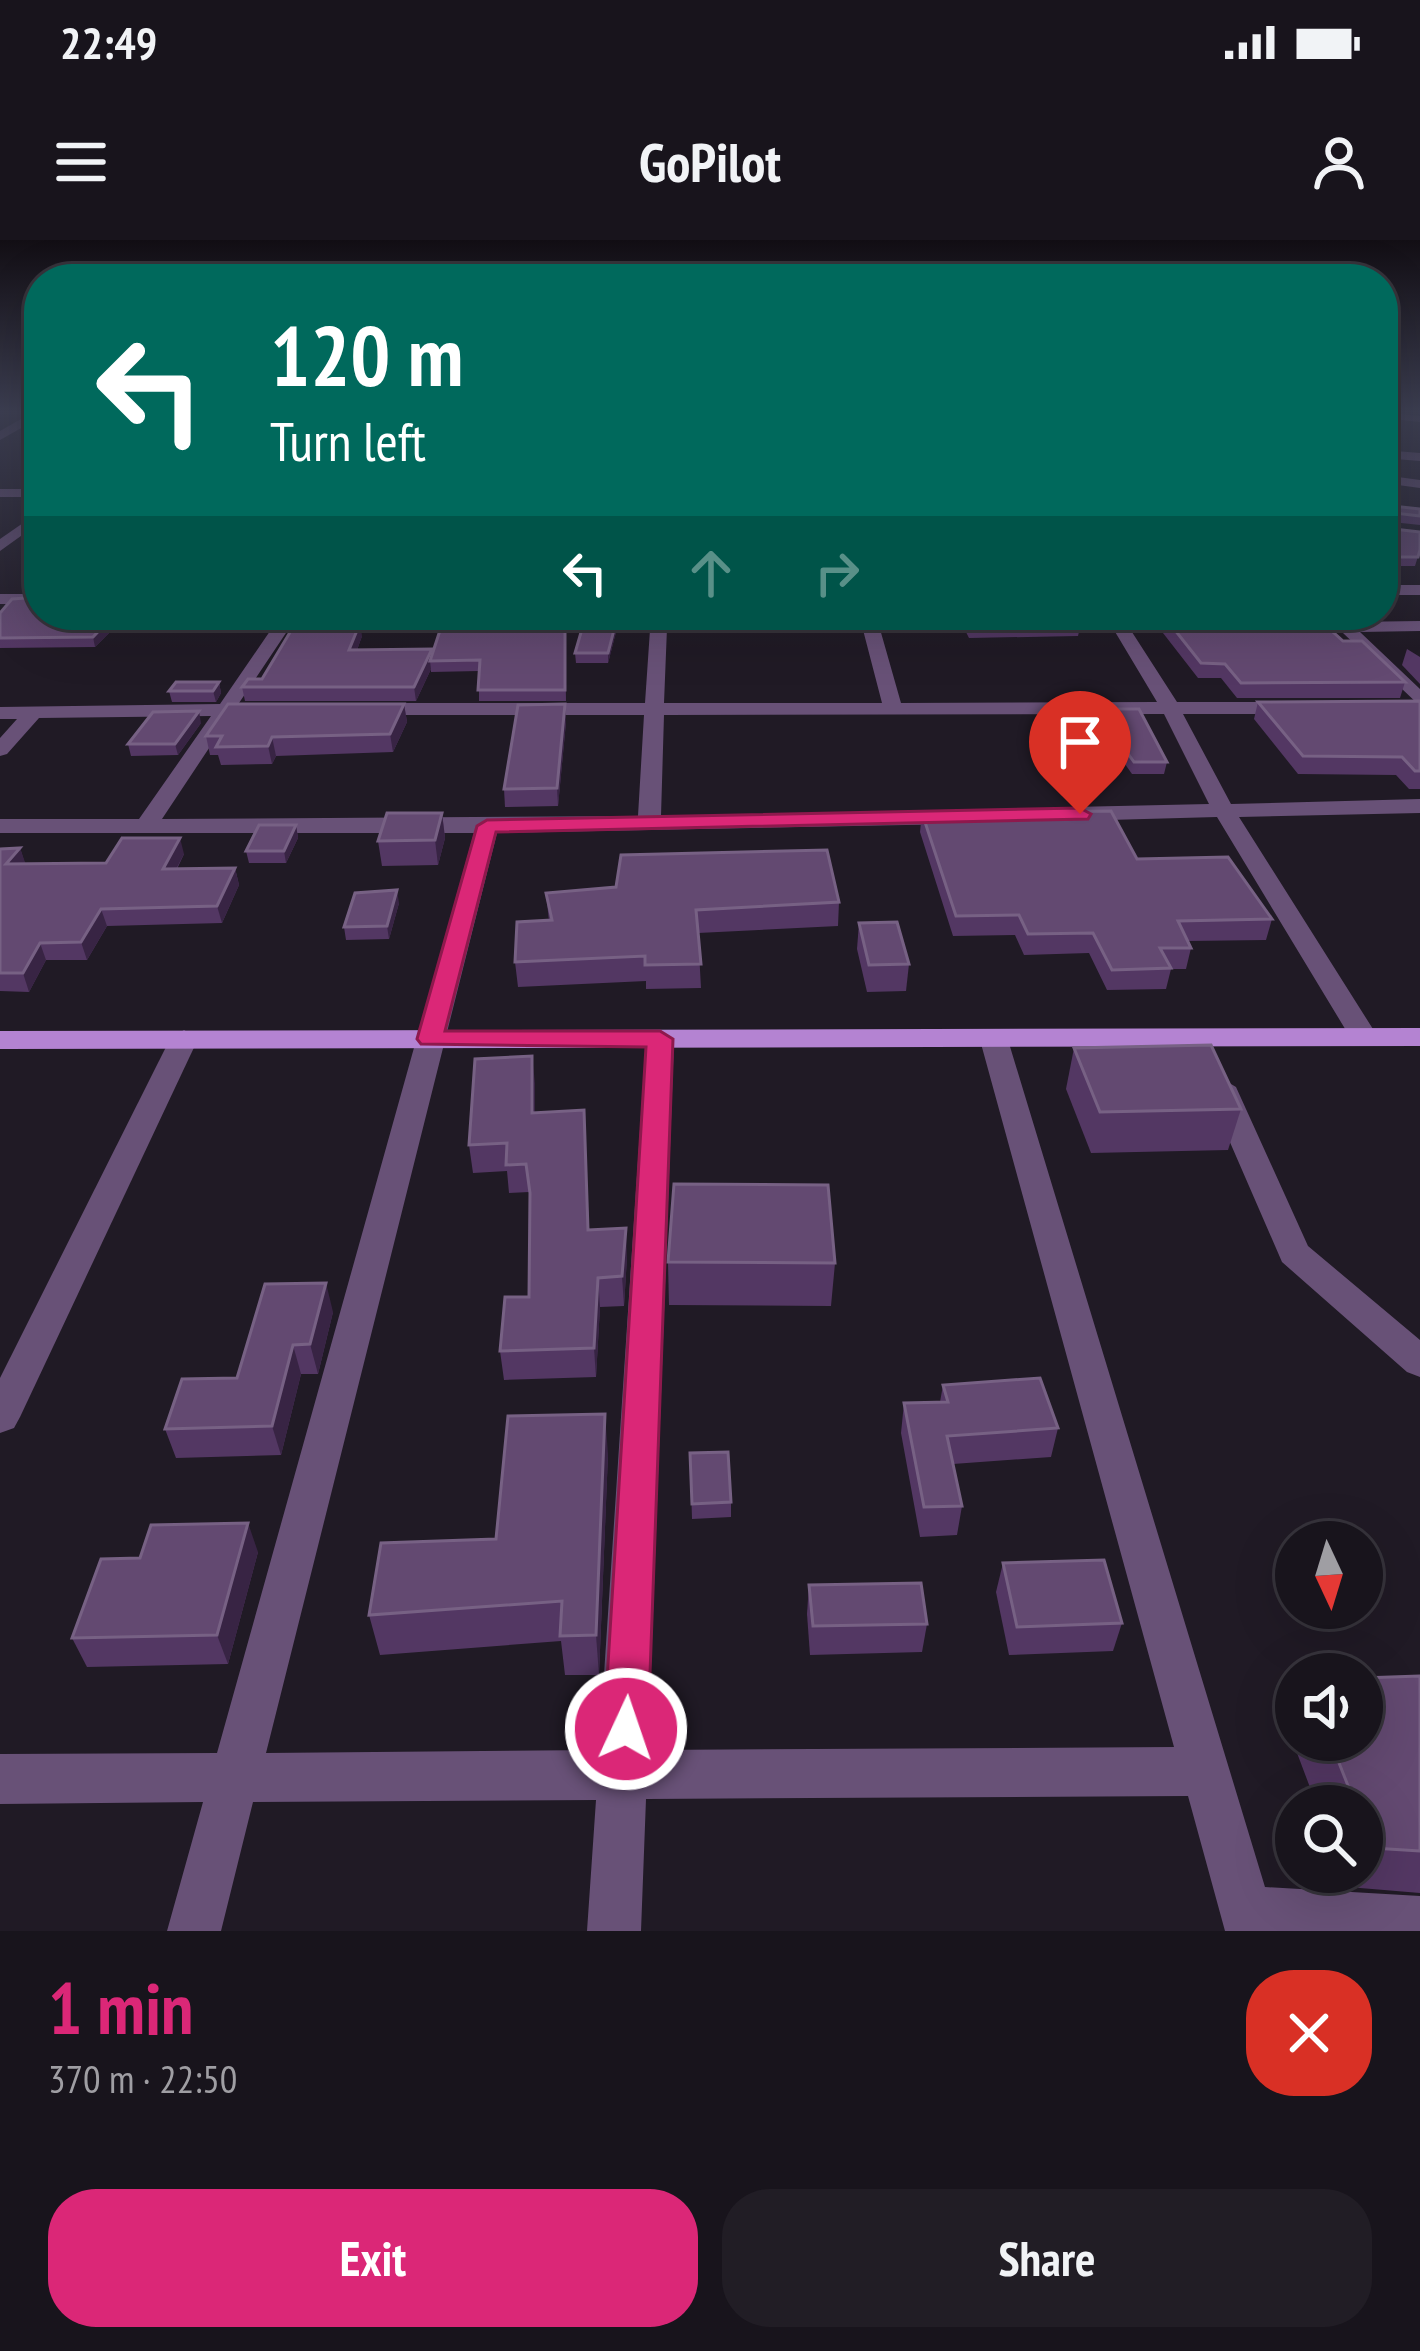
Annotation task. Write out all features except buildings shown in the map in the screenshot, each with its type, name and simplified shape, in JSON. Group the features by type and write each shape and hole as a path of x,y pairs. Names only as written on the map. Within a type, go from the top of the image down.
{"main road":[{"path":"0,1040 1420,1037"}],"street":[{"path":"146,826 280,630"},
{"path":"649,823 657,630"},
{"path":"871,630 893,708"},
{"path":"1122,630 1171,709 1224,811 1364,1037"},
{"path":"1347,630 1420,704"},
{"path":"1397,708 1420,704"},
{"path":"344,709 1307,708"},
{"path":"0,713 297,709"},
{"path":"0,750 33,713"},
{"path":"1056,814 1420,806"},
{"path":"0,826 487,826 984,816"},
{"path":"194,1931 487,826"},
{"path":"1198,1038 1294,1253 1420,1362"},
{"path":"0,1417 184,1039"},
{"path":"614,1931 660,1039"},
{"path":"994,1040 1249,1922 1420,1923"},
{"path":"0,1779 1202,1771"}],"route":[{"path":"626,1729 660,1039 430,1039 487,826 1080,814"}]}
